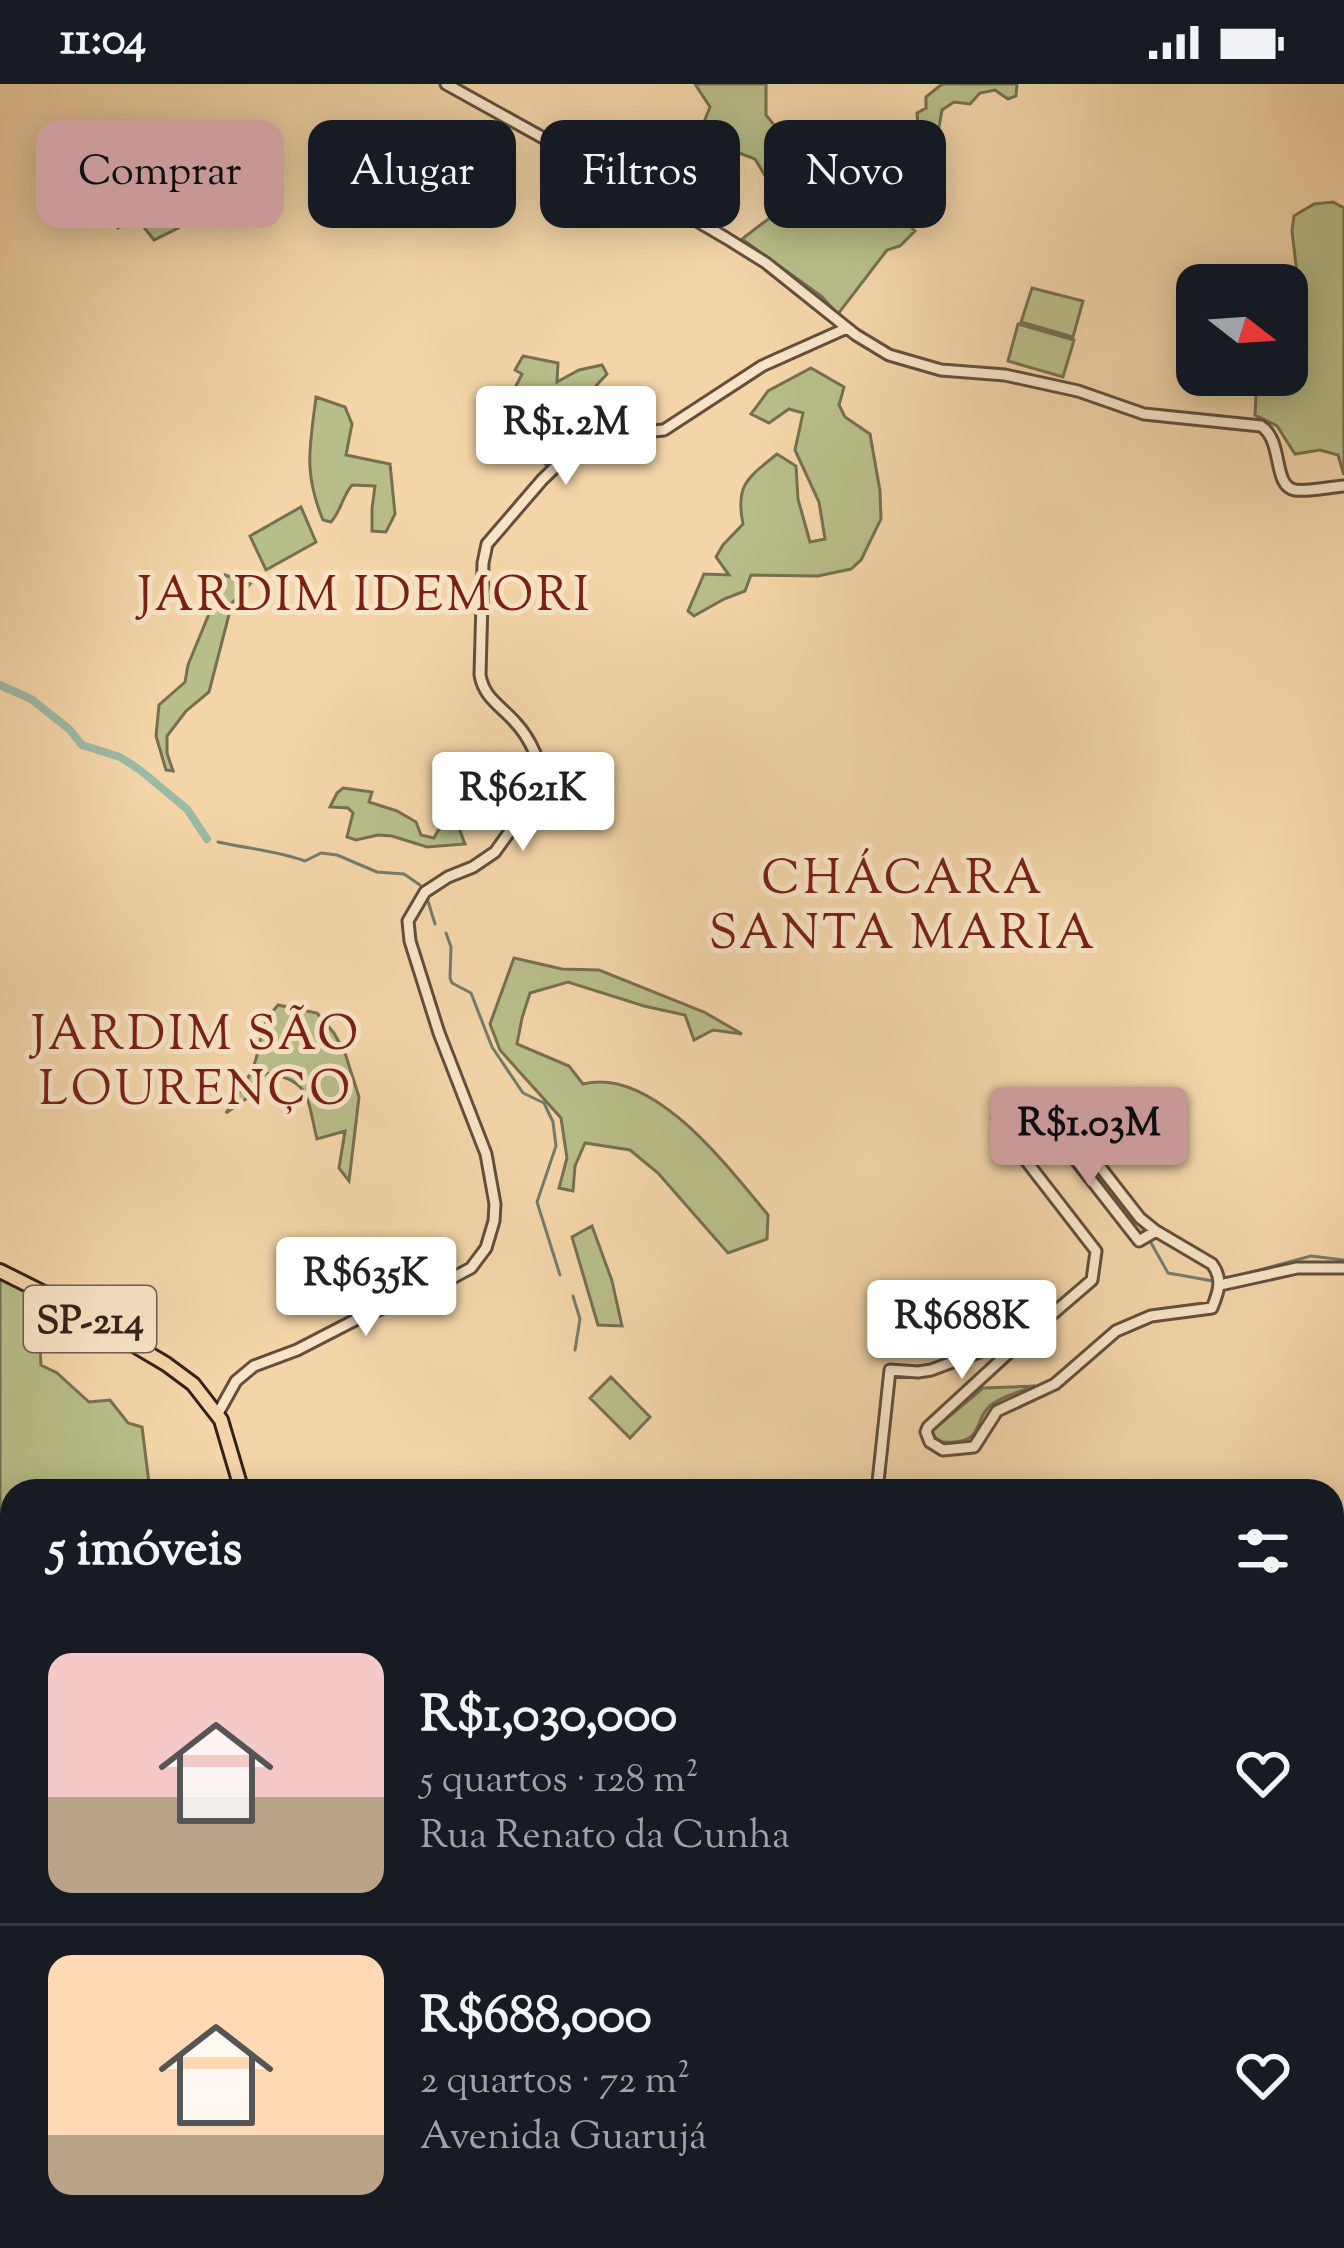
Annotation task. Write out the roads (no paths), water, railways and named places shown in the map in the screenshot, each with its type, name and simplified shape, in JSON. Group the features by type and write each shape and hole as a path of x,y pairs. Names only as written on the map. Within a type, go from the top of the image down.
{"main road":[{"name":"SP-214","path":"0,1270 177,1371 215,1413"},
{"path":"215,1413 238,1479"}],"street":[{"path":"446,84 629,181 739,246 880,352 941,370 1008,376 1078,391 1144,414 1261,426 1273,436 1286,486 1300,490 1344,486"},
{"path":"215,1413 236,1381 254,1366 471,1268 489,1239 495,1204 486,1154 434,1017 408,921 425,892 496,852 543,780 520,726 483,691 482,563 487,544 584,440 664,430 762,366 848,328"},
{"path":"998,1118 1005,1102 1043,1102 1058,1113 1140,1217 1212,1264 1220,1277 1213,1308 1151,1316 1116,1331 1055,1384 998,1411 974,1447 938,1448 927,1437 928,1427 1012,1344"},
{"path":"998,1118 1046,1122 1139,1241 1156,1231"},
{"path":"878,1479 890,1370 931,1370 1012,1344 1092,1280 1096,1251 998,1118"},
{"path":"1220,1285 1297,1268 1344,1268"}],"waterway":[{"path":"0,685 31,699 82,745 120,757 140,770 187,809 207,839"},
{"path":"218,842 305,861 321,853 337,855 377,872 404,874 420,885"},
{"path":"427,898 435,924"},
{"path":"446,933 452,983 471,993 492,1047 523,1093 544,1103 553,1122 556,1146 537,1202 560,1275"},
{"path":"1150,1241 1168,1273 1213,1281"},
{"path":"1222,1280 1311,1256 1344,1260"},
{"path":"573,1296 580,1319 575,1350"}],"district":[{"name":"JARDIM IDEMORI","path":"365,593"},
{"name":"CHÁCARA SANTA MARIA","path":"903,904"},
{"name":"JARDIM SÃO LOURENÇO","path":"196,1060"}]}
